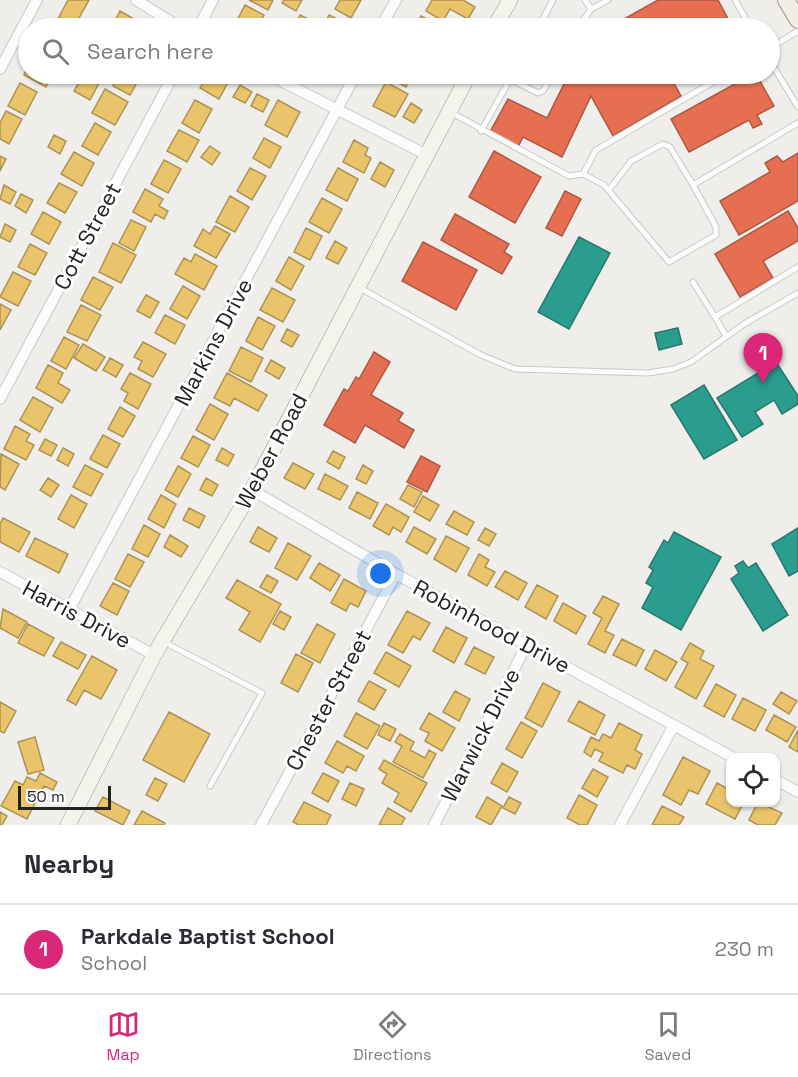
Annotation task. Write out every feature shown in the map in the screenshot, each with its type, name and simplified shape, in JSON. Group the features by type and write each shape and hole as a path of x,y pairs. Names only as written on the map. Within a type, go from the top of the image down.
{"main road":[{"path":"500,18 510,0"},
{"path":"786,0 798,20"},
{"name":"Weber Road","path":"68,825 154,655 252,490 463,84"}],"street":[{"path":"27,18 37,0"},
{"path":"136,0 165,18"},
{"path":"203,18 213,0"},
{"path":"386,18 396,0"},
{"path":"0,69 18,35"},
{"name":"Cott Street","path":"0,399 169,84"},
{"path":"287,84 426,153"},
{"name":"Markins Drive","path":"69,610 351,84"},
{"name":"Robinhood Drive","path":"252,490 396,574 726,754"},
{"name":"Harris Drive","path":"0,572 154,655"},
{"name":"Chester Street","path":"261,825 396,574"},
{"name":"Warwick Drive","path":"434,825 527,644"},
{"path":"620,825 674,725"},
{"path":"780,782 798,792"}],"lane":[{"path":"543,18 553,0"},
{"path":"585,0 591,9"},
{"path":"585,18 591,9 608,0"},
{"path":"735,0 745,18"},
{"path":"780,42 798,31"},
{"path":"780,77 798,107"},
{"path":"481,131 507,84"},
{"path":"524,84 538,93 543,91 547,84"},
{"path":"583,174 596,150 710,84"},
{"path":"448,111 481,131 569,176 583,174 609,190 669,262 716,235 716,227 693,185 670,147 663,144 631,161 609,190"},
{"path":"693,185 798,123"},
{"path":"715,317 798,267"},
{"path":"693,282 726,336"},
{"path":"357,286 481,355 516,369 648,373 673,369 691,362 726,336 798,293"},
{"path":"163,641 262,693 210,786"}],"building: Homes":[{"path":"68,0 89,0 79,18 59,17"},
{"path":"249,0 273,0 268,10"},
{"path":"284,0 302,0 296,11 282,3"},
{"path":"340,0 361,0 351,18 335,9"},
{"path":"432,0 463,0 475,7 469,18 450,9 445,18 438,18 426,11"},
{"path":"245,5 264,15 262,18 238,18"},
{"path":"120,11 132,18 116,18"},
{"path":"19,84 37,92 25,115 8,106"},
{"path":"78,84 98,84 90,100 74,91"},
{"path":"114,84 136,84 130,95 113,86"},
{"path":"202,84 227,84 219,99 200,88"},
{"path":"385,84 390,84 408,94 395,117 373,106"},
{"path":"240,85 252,92 245,103 233,97"},
{"path":"105,89 128,102 115,125 92,113"},
{"path":"257,94 269,100 263,112 251,106"},
{"path":"195,100 212,109 199,133 182,123"},
{"path":"278,100 300,112 287,137 265,125"},
{"path":"411,103 422,110 414,123 403,117"},
{"path":"6,111 22,119 9,144 0,139 0,123"},
{"path":"95,123 111,132 98,155 82,146"},
{"path":"179,130 199,140 187,162 167,151"},
{"path":"54,135 66,141 60,154 48,147"},
{"path":"264,138 281,147 270,168 253,158"},
{"path":"354,140 368,148 365,155 371,158 364,173 343,162"},
{"path":"210,146 220,153 212,165 201,157"},
{"path":"74,152 94,163 82,186 61,174"},
{"path":"0,156 6,159 0,171"},
{"path":"164,160 181,169 168,193 151,184"},
{"path":"380,162 394,170 385,187 371,179"},
{"path":"250,168 266,176 252,200 237,191"},
{"path":"338,168 358,179 347,201 326,190"},
{"path":"59,183 77,192 65,213 47,203"},
{"path":"4,185 16,192 10,204 0,199"},
{"path":"145,189 163,199 159,206 168,211 164,219 155,214 151,222 133,212"},
{"path":"21,194 33,200 26,213 15,206"},
{"path":"230,196 249,207 235,232 216,222"},
{"path":"322,198 342,209 329,233 309,222"},
{"path":"43,212 61,222 49,244 31,234"},
{"path":"131,220 146,227 134,251 119,243"},
{"path":"5,224 16,230 10,242 0,237"},
{"path":"215,226 230,234 216,258 194,246 203,229 210,234"},
{"path":"306,228 322,236 310,260 294,252"},
{"path":"335,241 347,248 338,264 326,258"},
{"path":"113,243 136,255 121,283 99,272"},
{"path":"30,244 47,253 35,275 18,267"},
{"path":"195,254 217,266 204,290 175,274 184,258 191,262"},
{"path":"289,257 304,266 291,290 276,281"},
{"path":"13,272 31,281 18,306 0,297"},
{"path":"93,277 113,287 100,310 81,300"},
{"path":"183,286 200,296 187,319 170,309"},
{"path":"272,288 295,300 283,322 260,310"},
{"path":"146,295 159,302 150,318 137,311"},
{"path":"0,304 11,310 0,330"},
{"path":"81,305 101,315 87,341 67,332"},
{"path":"165,315 185,325 175,344 155,333"},
{"path":"258,317 275,326 262,350 246,341"},
{"path":"287,329 299,335 292,347 281,341"},
{"path":"64,337 79,345 66,369 51,361"},
{"path":"143,342 166,354 153,377 138,369 142,361 134,357"},
{"path":"83,344 105,357 96,371 74,358"},
{"path":"241,347 263,358 251,382 229,371"},
{"path":"110,358 123,365 116,377 103,370"},
{"path":"271,360 285,368 279,379 265,371"},
{"path":"48,365 63,373 58,383 70,390 62,403 36,388"},
{"path":"130,373 151,384 138,409 124,401 128,393 121,389"},
{"path":"227,373 267,395 258,411 234,398 230,406 214,398"},
{"path":"33,397 53,408 40,432 20,420"},
{"path":"210,404 228,414 214,440 196,430"},
{"path":"120,407 135,416 123,437 108,429"},
{"path":"15,426 30,434 26,441 34,445 26,460 4,449"},
{"path":"103,435 120,444 107,468 90,459"},
{"path":"193,436 210,445 198,467 181,458"},
{"path":"45,439 57,445 51,456 39,450"},
{"path":"63,448 74,454 68,466 57,460"},
{"path":"222,448 234,455 228,466 216,460"},
{"path":"333,451 345,457 339,469 327,462"},
{"path":"1,454 19,464 5,490 0,487"},
{"path":"293,463 314,474 305,489 284,478"},
{"path":"85,465 103,474 91,496 73,487"},
{"path":"363,465 373,471 366,484 356,479"},
{"path":"178,466 191,474 178,497 165,490"},
{"path":"325,474 348,486 340,500 318,489"},
{"path":"48,478 59,485 51,497 40,490"},
{"path":"206,478 218,485 212,496 200,490"},
{"path":"408,485 422,492 414,507 400,499"},
{"path":"357,492 378,503 370,519 349,508"},
{"path":"71,495 87,504 74,528 58,519"},
{"path":"161,495 176,504 164,528 148,519"},
{"path":"423,496 439,505 430,521 414,512"},
{"path":"386,504 409,517 401,532 393,527 389,535 373,526"},
{"path":"189,508 205,516 199,528 183,520"},
{"path":"454,511 474,522 467,535 446,524"},
{"path":"3,518 30,532 19,552 0,542 0,524"},
{"path":"144,525 160,534 148,557 132,549"},
{"path":"258,527 277,538 269,552 250,542"},
{"path":"414,527 436,539 427,554 406,542"},
{"path":"485,528 496,534 489,546 478,540"},
{"path":"170,535 188,546 181,557 164,547"},
{"path":"446,536 469,548 456,572 434,559"},
{"path":"35,538 68,554 59,573 26,556"},
{"path":"288,543 311,556 297,580 275,568"},
{"path":"128,554 144,562 130,587 115,579"},
{"path":"479,554 489,560 485,567 495,572 487,586 468,575"},
{"path":"319,563 340,575 330,591 310,578"},
{"path":"505,571 527,583 518,600 495,587"},
{"path":"267,575 278,581 271,593 260,587"},
{"path":"344,579 366,591 358,607 350,603 346,611 331,603"},
{"path":"237,580 281,604 260,642 239,630 250,612 226,598"},
{"path":"113,583 129,591 117,615 100,606"},
{"path":"537,585 558,596 546,619 525,607"},
{"path":"603,596 619,604 605,631 614,635 605,653 588,644 602,618 593,613"},
{"path":"563,603 586,616 576,634 554,621"},
{"path":"3,609 27,622 18,638 0,628"},
{"path":"280,611 291,617 284,630 273,624"},
{"path":"407,611 430,623 420,640 413,636 403,653 388,645"},
{"path":"28,624 54,638 44,656 18,643"},
{"path":"317,624 335,634 320,663 301,653"},
{"path":"446,627 467,638 454,663 433,651"},
{"path":"622,639 644,650 636,666 613,655"},
{"path":"61,642 86,655 78,669 53,656"},
{"path":"690,643 704,651 700,659 714,666 696,699 675,687 688,663 681,659"},
{"path":"474,647 494,657 485,674 465,664"},
{"path":"655,650 677,662 666,681 645,669"},
{"path":"386,652 411,666 399,687 374,673"},
{"path":"296,654 313,663 298,692 281,683"},
{"path":"92,656 117,670 101,699 84,690 76,705 67,700"},
{"path":"369,681 386,690 374,710 358,701"},
{"path":"543,683 560,692 542,727 525,718"},
{"path":"716,684 736,695 724,717 704,706"},
{"path":"455,691 470,699 459,721 443,712"},
{"path":"781,692 797,701 789,714 773,704"},
{"path":"743,698 766,710 755,731 732,719"},
{"path":"579,701 605,715 595,735 568,721"},
{"path":"0,702 16,711 4,733 0,731"},
{"path":"169,712 210,734 184,782 143,760"},
{"path":"356,713 380,726 367,749 344,736"},
{"path":"429,713 455,728 442,751 425,741 429,733 420,729"},
{"path":"774,715 796,727 787,742 766,730"},
{"path":"521,722 537,731 522,758 506,749"},
{"path":"384,723 396,729 390,741 378,735"},
{"path":"619,723 642,735 635,750 642,754 635,769 627,765 623,773 599,761 603,753 595,749 591,757 584,752 591,737 599,741 603,734 611,738"},
{"path":"798,730 798,752 789,747"},
{"path":"400,734 414,742 410,750 425,758 429,750 436,754 423,778 393,762 402,746 395,742"},
{"path":"35,737 44,770 28,774 18,742"},
{"path":"337,741 364,756 356,771 347,766 343,773 325,763"},
{"path":"683,757 710,771 698,794 689,790 681,805 663,795"},
{"path":"384,760 427,783 411,812 394,802 399,793 382,783 387,774 379,769"},
{"path":"502,763 518,772 507,792 491,783"},
{"path":"593,769 608,777 597,797 582,788"},
{"path":"40,773 57,782 53,790 44,786 27,819 1,806 15,781 23,785 27,777 36,781"},
{"path":"323,773 339,781 328,802 312,793"},
{"path":"155,778 167,784 158,801 146,795"},
{"path":"350,783 364,789 356,806 342,799"},
{"path":"717,783 726,788 726,807 741,807 735,819 706,804"},
{"path":"579,795 597,805 587,825 580,825 567,818"},
{"path":"103,797 130,811 123,825 95,811"},
{"path":"487,797 502,806 491,825 476,817"},
{"path":"509,797 521,803 515,814 503,808"},
{"path":"304,802 331,815 326,825 299,825 293,822"},
{"path":"662,806 684,817 679,825 652,825"},
{"path":"756,807 769,807 782,813 775,825 758,825 749,820"},
{"path":"388,808 405,818 401,825 379,825"},
{"path":"142,811 165,823 164,825 134,825"},
{"path":"0,812 7,816 2,825 0,825"}],"building: Shops":[{"path":"658,0 718,0 728,18 626,18"},
{"path":"564,84 674,84 681,96 613,136 591,96 562,157 523,137 518,147 490,132 508,99 547,118"},
{"path":"735,84 762,84 774,106 757,115 762,124 753,128 749,120 689,152 671,119"},
{"path":"494,151 541,177 515,223 469,197"},
{"path":"798,153 798,201 739,235 720,201 770,172 765,163 777,156 783,162"},
{"path":"565,191 581,199 562,236 546,228"},
{"path":"788,211 798,228 798,241 763,261 773,278 740,297 715,254"},
{"path":"455,214 509,244 504,252 512,257 502,274 441,240"},
{"path":"423,242 477,270 456,310 402,281"},
{"path":"374,352 390,362 371,395 403,413 398,421 414,430 404,448 365,425 355,443 324,425 344,389 348,391 356,377 359,379"},
{"path":"421,456 440,466 427,492 407,482"}],"building: Schools":[{"path":"579,237 610,253 569,329 538,312"},
{"path":"678,328 682,344 659,350 655,333"},
{"path":"776,362 798,396 798,404 782,414 774,400 755,412 763,424 742,437 717,398"},
{"path":"704,385 737,440 704,459 671,405"},
{"path":"798,528 798,571 789,576 772,544"},
{"path":"674,532 721,557 681,630 642,608 653,587 646,583 653,570 649,567 664,540 668,543"},
{"path":"743,561 748,568 756,563 788,615 763,631 731,579 739,573 735,566"}],"place":[{"name":"Parkdale Baptist School","path":"763,383"}]}
